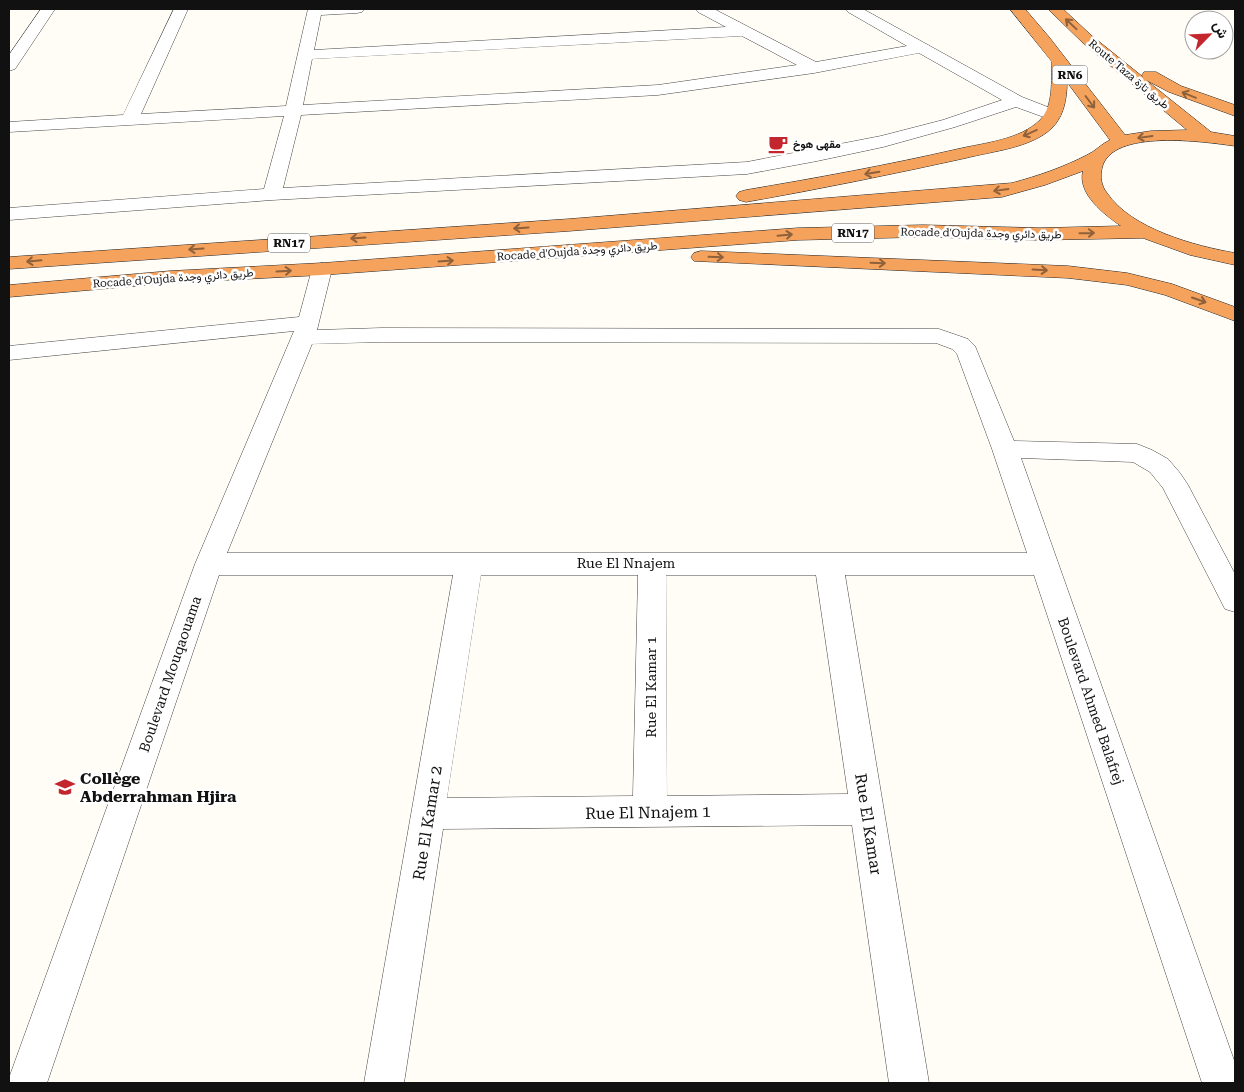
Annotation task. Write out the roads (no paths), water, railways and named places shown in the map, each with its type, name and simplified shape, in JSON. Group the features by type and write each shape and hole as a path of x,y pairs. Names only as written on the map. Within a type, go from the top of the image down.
{"highway":[{"name":"RN6","path":"1017,9 1121,142"},
{"name":"Route Taza طريق تازة","path":"1055,9 1087,39 1205,136"},
{"path":"1087,39 1175,89 1235,111"},
{"path":"569,225 885,171 992,146 1023,136 1037,130 1052,116 1057,105 1060,62"},
{"name":"RN6","path":"1096,158 1107,149 1121,142 1159,135 1205,136 1235,141"},
{"path":"1096,158 1091,175 1092,184 1097,193 1115,213 1145,232 1183,247 1235,258"},
{"name":"Rocade d'Oujda طريق دائري وجدة","path":"9,263 569,225 1002,191 1032,185 1062,174 1096,158"},
{"name":"Rocade d'Oujda طريق دائري وجدة","path":"9,291 170,277 562,253 798,234 923,231 1040,234 1145,232"},
{"path":"562,253 908,264 1068,272 1127,279 1172,290 1235,314"}],"street":[{"path":"9,66 48,9"},
{"path":"130,119 181,9"},
{"path":"272,194 294,109 315,10 357,9"},
{"path":"703,9 814,68"},
{"path":"853,9 1016,101 1052,116"},
{"path":"306,55 744,31"},
{"path":"9,127 294,109 658,90 729,82 920,48"},
{"path":"9,214 272,194 747,168 820,156 934,130 1016,101"},
{"name":"Boulevard Mouqaouama","path":"27,1083 209,564 306,330 322,269"},
{"path":"9,353 306,330"},
{"name":"Boulevard Ahmed Balafrej","path":"306,330 382,335 939,336 960,344 966,351 1005,449 1222,1083"},
{"path":"1005,449 1138,453 1152,459 1168,473 1235,601"},
{"name":"Rue El Kamar 2","path":"384,1083 469,563"},
{"name":"Rue El Nnajem","path":"209,564 652,563 829,566 1044,564"},
{"name":"Rue El Kamar 1","path":"650,812 652,563"},
{"name":"Rue El Kamar","path":"829,566 909,1083"},
{"name":"Rue El Nnajem 1","path":"428,814 867,809"}],"place":[{"name":"مقهى هوخ","path":"778,144"},
{"name":"Collège Abderrahman Hjira","path":"65,787"}]}
